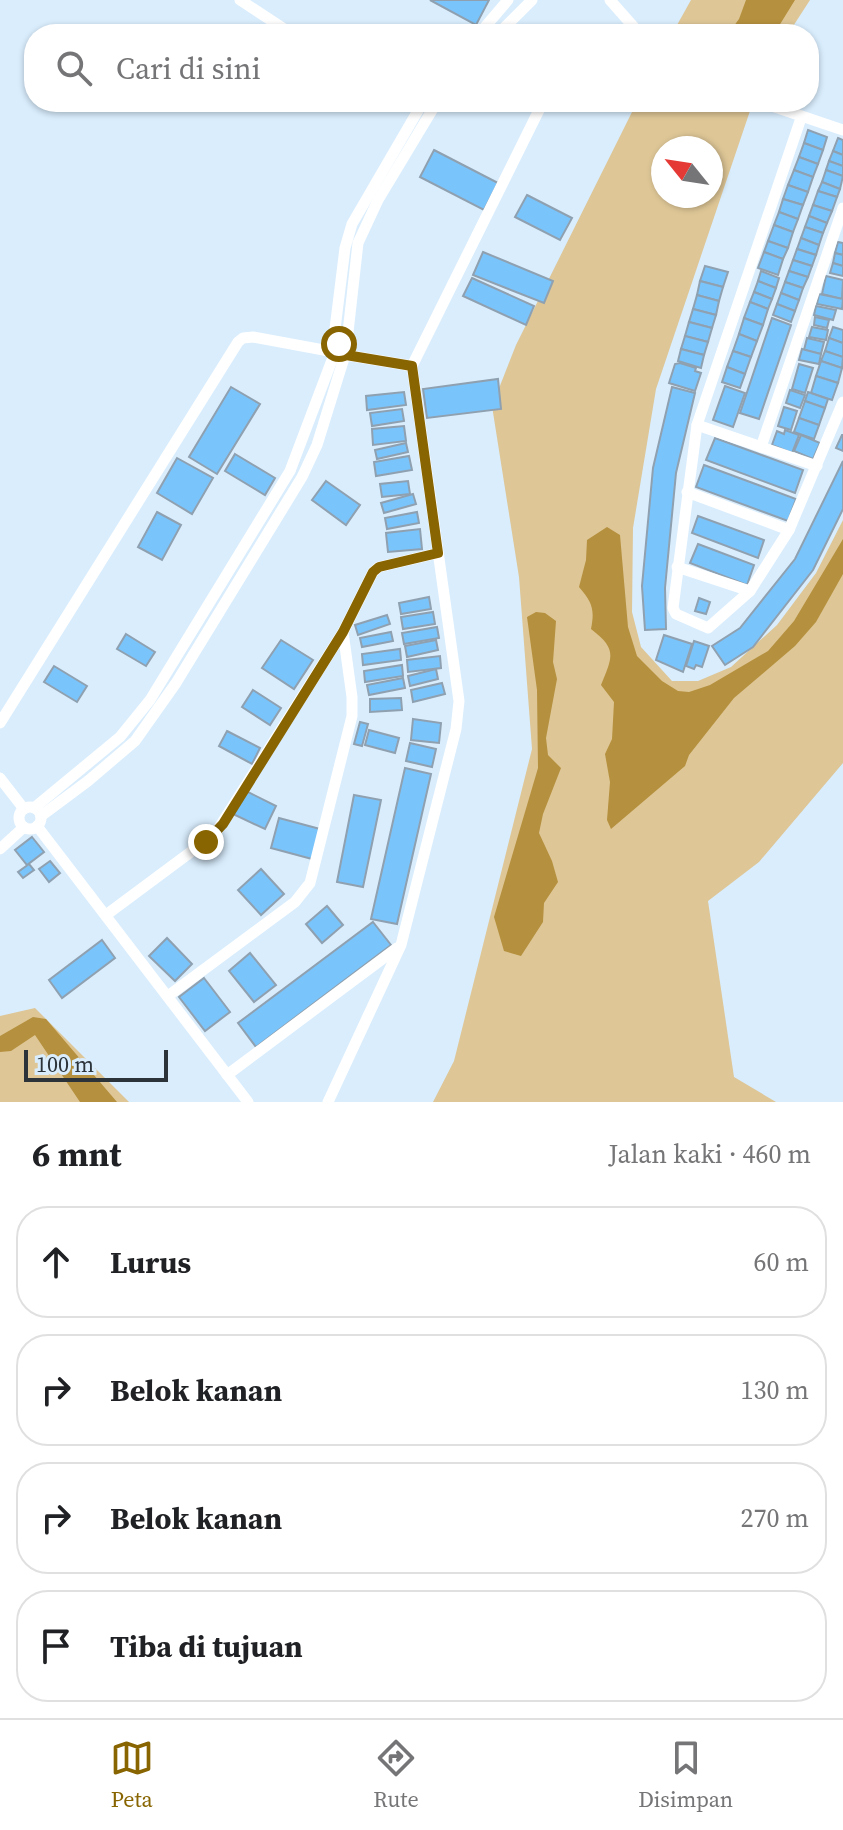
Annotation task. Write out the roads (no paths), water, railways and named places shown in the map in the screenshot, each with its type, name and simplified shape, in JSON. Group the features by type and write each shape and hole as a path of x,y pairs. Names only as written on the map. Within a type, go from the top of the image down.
{"street":[{"path":"240,0 277,24"},
{"path":"488,24 508,0"},
{"path":"508,24 532,0"},
{"path":"610,0 631,24"},
{"path":"24,827 32,829 34,815 133,723 290,471 338,353 345,248 352,224 415,112"},
{"path":"24,827 19,816 34,815 88,781 135,741 176,683 302,477 317,445 358,243 378,200 431,112"},
{"path":"328,1102 401,945 456,729 459,701 412,366 538,112"},
{"path":"786,112 843,130"},
{"path":"801,118 697,425 677,567 673,608 676,614 705,628 714,626 750,591 789,530 843,402"},
{"path":"761,447 843,208"},
{"path":"0,723 238,342 248,337 412,366"},
{"path":"697,425 817,466"},
{"path":"687,492 789,530"},
{"path":"106,915 215,834 343,632 373,572 379,567 438,553"},
{"path":"677,567 750,591"},
{"path":"215,594 227,601"},
{"path":"168,996 295,902 310,883 352,716 343,632"},
{"path":"0,778 34,815 248,1102"},
{"path":"0,849 24,827"},
{"path":"227,1075 401,945"}]}
